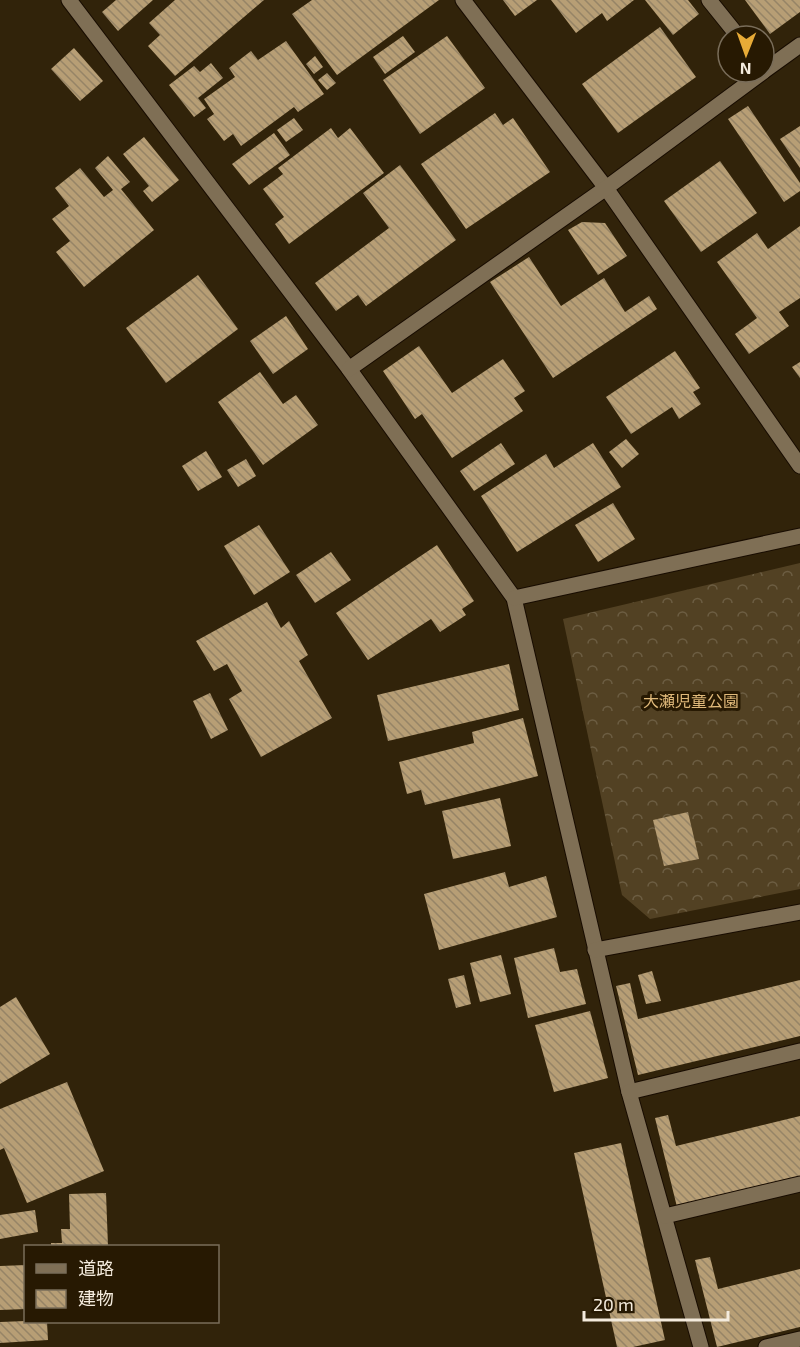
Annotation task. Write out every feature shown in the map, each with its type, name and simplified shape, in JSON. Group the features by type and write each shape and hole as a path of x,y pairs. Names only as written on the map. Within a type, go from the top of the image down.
{"street":[{"path":"69,0 349,369 514,598 629,1092 702,1347"},
{"path":"463,0 606,188 800,466"},
{"path":"709,0 728,24"},
{"path":"776,62 800,45"},
{"path":"349,369 606,188 745,84"},
{"path":"514,598 800,536"},
{"path":"595,950 800,912"},
{"path":"629,1092 800,1051"},
{"path":"665,1216 800,1184"},
{"path":"766,1347 800,1339"}],"green space":[{"name":"大瀬児童公園","path":"800,563 800,889 650,919 622,895 563,619"}],"building":[{"path":"116,0 153,0 118,31 102,12"},
{"path":"175,0 264,0 175,76 148,46 160,35 149,23"},
{"path":"312,0 439,0 337,75 292,14"},
{"path":"503,0 537,0 515,16"},
{"path":"551,0 634,0 607,21 602,13 576,33"},
{"path":"645,0 688,0 699,14 673,35"},
{"path":"745,0 800,0 800,12 776,30 776,24 763,24"},
{"path":"660,27 696,77 618,133 582,84"},
{"path":"403,36 415,52 385,74 373,57"},
{"path":"447,36 485,88 420,134 383,80"},
{"path":"286,41 324,94 298,112 294,107 241,146 233,134 224,141 207,119 214,114 204,99 235,77 229,68 251,51 258,60"},
{"path":"74,48 103,81 80,101 51,69"},
{"path":"315,56 323,67 314,74 306,64"},
{"path":"211,63 223,78 198,98 206,108 194,117 169,85 194,66 200,72"},
{"path":"327,73 336,83 327,90 318,80"},
{"path":"748,106 800,183 800,191 784,202 728,119"},
{"path":"495,113 503,125 513,118 550,172 466,229 421,164"},
{"path":"294,118 303,130 286,142 277,130"},
{"path":"800,126 800,168 780,139"},
{"path":"331,128 338,138 350,128 384,173 289,244 275,224 284,217 263,189 283,174 278,168"},
{"path":"274,133 290,155 249,185 232,164"},
{"path":"144,137 179,180 152,202 143,191 149,186 123,154"},
{"path":"108,156 130,182 121,189 154,230 84,287 56,252 70,241 52,219 69,206 55,188 80,168 104,197 113,190 95,168"},
{"path":"720,161 757,213 701,252 664,201"},
{"path":"400,165 456,240 366,306 358,295 336,311 315,283 389,228 363,193"},
{"path":"582,222 605,223 627,256 598,275 568,230"},
{"path":"800,226 800,298 779,312 789,326 749,354 735,334 757,318 717,262 757,233 768,249"},
{"path":"529,257 561,306 604,278 625,312 649,296 657,309 553,378 490,282"},
{"path":"198,275 238,329 166,383 126,328"},
{"path":"286,316 308,349 273,374 250,341"},
{"path":"419,346 452,393 503,359 525,391 514,398 523,411 452,458 422,414 415,419 383,371"},
{"path":"675,351 700,388 693,392 701,404 679,419 672,407 631,434 606,397"},
{"path":"800,362 800,378 792,367"},
{"path":"260,372 283,404 296,395 318,425 263,465 218,402"},
{"path":"626,439 639,454 622,468 609,452"},
{"path":"501,443 515,464 474,491 460,471"},
{"path":"593,443 621,487 517,552 481,496 546,454 554,468"},
{"path":"206,451 222,477 198,491 182,466"},
{"path":"246,459 256,476 238,487 227,470"},
{"path":"613,503 635,539 598,562 575,525"},
{"path":"259,525 290,572 254,595 224,546"},
{"path":"437,545 474,601 462,609 466,615 440,632 431,619 368,660 336,613"},
{"path":"331,552 351,580 315,603 296,575"},
{"path":"267,602 281,628 289,621 308,655 299,661 332,718 261,757 229,699 242,691 227,664 214,671 196,641"},
{"path":"509,664 519,710 388,741 377,695"},
{"path":"210,693 228,730 211,739 193,701"},
{"path":"523,718 538,776 425,805 421,790 407,794 399,762 474,743 472,732"},
{"path":"500,798 511,846 453,859 442,811"},
{"path":"688,812 699,859 664,866 653,820"},
{"path":"505,872 509,887 546,876 557,917 439,950 424,894"},
{"path":"554,948 560,972 577,969 586,1004 528,1018 514,958"},
{"path":"501,955 511,994 480,1002 470,963"},
{"path":"652,971 661,1001 646,1004 638,975"},
{"path":"464,975 471,1004 456,1008 448,979"},
{"path":"800,980 800,1036 638,1075 616,986 630,983 638,1019"},
{"path":"16,997 50,1054 0,1084 0,1007"},
{"path":"590,1011 608,1078 554,1092 535,1025"},
{"path":"67,1082 104,1171 27,1203 4,1148 0,1150 0,1109"},
{"path":"668,1115 676,1146 800,1116 800,1177 677,1207 655,1118"},
{"path":"621,1143 665,1340 633,1347 617,1347 574,1153"},
{"path":"106,1193 108,1245 51,1245 51,1243 62,1243 61,1229 70,1229 69,1194"},
{"path":"35,1210 38,1232 0,1239 0,1215"},
{"path":"710,1257 718,1289 800,1269 800,1327 717,1347 695,1260"},
{"path":"24,1265 24,1309 0,1310 0,1266"},
{"path":"0,1322 47,1323 48,1340 0,1343"}]}
